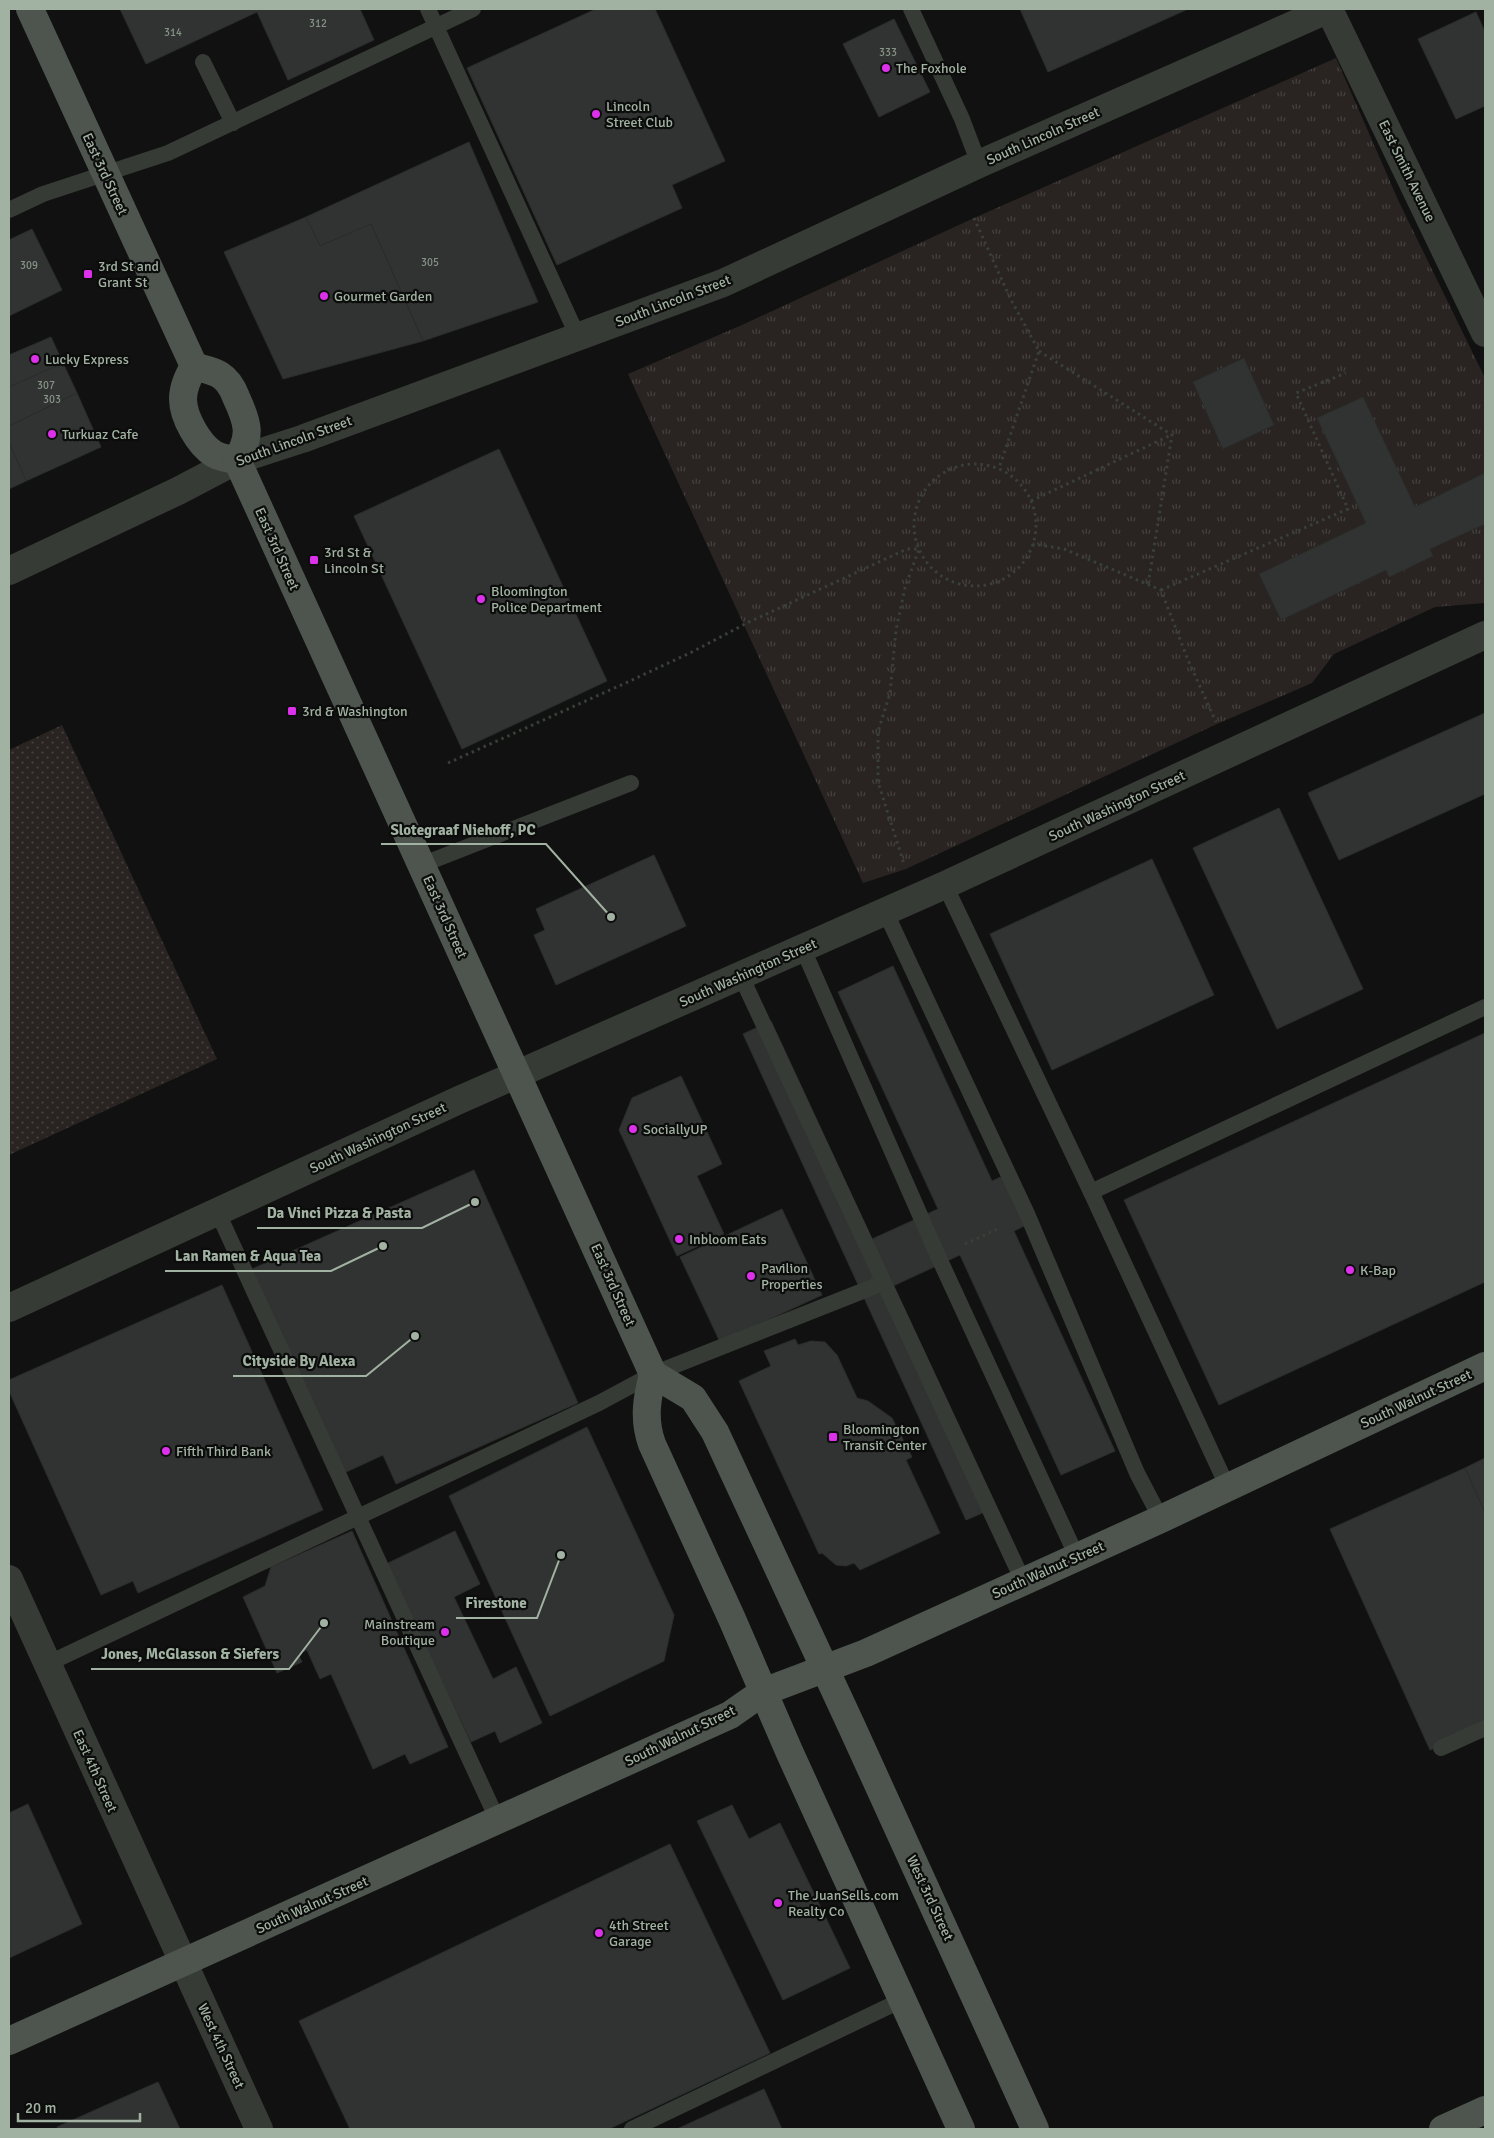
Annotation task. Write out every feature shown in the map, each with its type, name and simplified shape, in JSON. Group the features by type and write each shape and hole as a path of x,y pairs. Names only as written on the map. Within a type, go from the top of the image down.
{"main road":[{"name":"East 3rd Street","path":"30,9 194,366"},
{"path":"194,366 209,370 226,380 244,414 248,424 247,435 237,460 215,455 206,448 198,440 184,411 183,392 194,366"},
{"name":"East 3rd Street","path":"237,460 653,1374"},
{"name":"South Walnut Street","path":"9,2041 730,1715 763,1692 866,1653 1161,1519 1485,1366"},
{"path":"823,1668 708,1420 693,1398 653,1374 646,1410 650,1438 961,2129"},
{"name":"West 3rd Street","path":"823,1668 851,1724 1035,2129"},
{"path":"1443,2129 1485,2110"}],"street":[{"name":"South Lincoln Street","path":"9,571 178,491 237,460 302,439 723,283 979,164 1329,9"},
{"name":"East Smith Avenue","path":"1329,9 1485,333"},
{"name":"South Washington Street","path":"9,1308 516,1075 945,886 1485,635"},
{"name":"East 4th Street","path":"9,1579 182,1962"},
{"name":"West 4th Street","path":"182,1962 259,2129"}],"lane":[{"path":"428,9 578,337"},
{"path":"9,210 43,194 168,153 473,9"},
{"path":"911,9 962,119 979,164"},
{"path":"203,62 233,123"},
{"path":"421,865 631,783"},
{"path":"945,886 1091,1192 1228,1488"},
{"path":"885,911 1028,1216 1134,1466 1161,1519"},
{"path":"803,949 938,1256 1077,1557"},
{"path":"742,976 1023,1581"},
{"path":"1091,1192 1485,1007"},
{"path":"218,1213 498,1821"},
{"path":"47,1664 359,1518 599,1403 653,1374 883,1283"},
{"path":"1441,1748 1485,1728"},
{"path":"632,2129 902,2000"}],"path":[{"path":"974,218 1010,298 1039,351 1172,435"},
{"path":"999,468 1039,351"},
{"path":"1033,547 1036,528 1031,501 1027,492 1015,478 999,468 978,464 958,466 940,475 925,490 916,508 915,529 920,549 931,566 947,579 967,586 987,585 1006,578 1022,564 1033,547 1034,544 1064,548 1161,590 1348,508 1296,393 1346,373"},
{"path":"1031,501 1172,435"},
{"path":"1148,585 1172,435"},
{"path":"448,763 690,653 747,623 907,549 920,549"},
{"path":"915,898 878,782 878,732 890,692 896,630 905,588 920,549"},
{"path":"1161,590 1188,660 1217,724"},
{"path":"938,1256 1028,1216"}],"green space":[{"path":"1336,58 1399,202 1485,378 1485,603 1435,607 1334,654 1312,683 1217,724 906,869 863,883 628,374 742,325 974,218"},
{"path":"62,725 217,1059 9,1155 9,750"}],"building":[{"path":"120,9 360,9 374,40 288,80 257,12 146,64"},
{"name":"Lincoln Street Club","path":"596,9 655,9 725,161 672,185 682,208 557,265 467,68"},
{"path":"1020,9 1188,9 1048,72"},
{"path":"1476,12 1485,32 1485,106 1456,119 1418,39"},
{"name":"The Foxhole","path":"894,19 930,92 879,117 843,44"},
{"path":"469,142 538,302 423,341 371,224 320,246 306,217"},
{"name":"Gourmet Garden","path":"306,217 320,246 371,224 423,341 283,379 224,252"},
{"path":"32,229 62,290 9,316 9,240"},
{"name":"Lucky Express","path":"51,337 63,363 9,387 9,355"},
{"path":"1244,358 1274,425 1223,449 1193,382"},
{"path":"63,363 77,393 9,426 9,387"},
{"name":"Turkuaz Cafe","path":"77,393 101,447 26,481 9,442 9,426"},
{"path":"1363,397 1415,507 1485,473 1485,524 1430,549 1433,556 1389,577 1386,570 1281,620 1259,574 1366,523 1317,418"},
{"path":"9,442 26,481 9,489"},
{"name":"Bloomington Police Department","path":"499,449 607,681 462,749 354,516"},
{"path":"1485,713 1485,794 1339,860 1308,793"},
{"path":"1279,808 1363,989 1277,1029 1193,848"},
{"path":"654,855 686,926 556,985 534,935 545,930 536,909"},
{"path":"1152,859 1214,995 1052,1070 990,934"},
{"path":"893,966 992,1181 1003,1176 1026,1225 1014,1231 1115,1451 1061,1475 960,1255 893,1286 994,1508 966,1520 743,1034 771,1021 872,1239 938,1209 838,992"},
{"path":"1485,1033 1485,1282 1219,1405 1124,1200"},
{"path":"681,1076 722,1164 697,1176 724,1234 677,1256 619,1130 632,1098"},
{"path":"474,1170 578,1403 396,1484 383,1455 344,1473 252,1269"},
{"name":"Pavilion Properties","path":"782,1209 822,1295 720,1342 680,1257"},
{"name":"Fifth Third Bank","path":"222,1285 323,1510 138,1593 133,1581 101,1595 9,1391 9,1380"},
{"name":"Bloomington Transit Center","path":"795,1339 798,1345 811,1341 825,1342 837,1355 857,1398 868,1401 892,1418 912,1457 906,1460 940,1533 860,1570 854,1563 846,1566 836,1565 822,1553 819,1554 739,1381 771,1366 764,1351"},
{"path":"587,1427 674,1615 664,1661 550,1716 449,1496"},
{"path":"1485,1458 1485,1513 1465,1468"},
{"path":"1465,1468 1485,1513 1485,1726 1430,1750 1330,1529"},
{"path":"352,1531 448,1747 410,1764 405,1754 373,1769 331,1674 320,1679 307,1650 298,1654 302,1662 277,1673 243,1597 265,1586 271,1567"},
{"name":"Mainstream Boutique","path":"455,1531 480,1584 454,1597 493,1679 516,1667 542,1723 500,1743 495,1731 471,1742 386,1564"},
{"path":"28,1804 82,1924 9,1958 9,1813"},
{"name":"The JuanSells.com Realty Co","path":"732,1805 749,1839 780,1823 850,1968 783,2000 697,1821"},
{"name":"4th Street Garage","path":"670,1844 770,2053 609,2129 350,2129 299,2021"},
{"path":"158,2082 180,2129 58,2129 57,2127"},
{"path":"764,2089 782,2129 677,2129"}],"place":[{"name":"The Foxhole","path":"886,68"},
{"name":"Lincoln Street Club","path":"596,114"},
{"name":"3rd St and Grant St","path":"88,274"},
{"name":"Gourmet Garden","path":"324,296"},
{"name":"Lucky Express","path":"35,359"},
{"name":"Turkuaz Cafe","path":"52,434"},
{"name":"3rd St & Lincoln St","path":"314,560"},
{"name":"Bloomington Police Department","path":"481,599"},
{"name":"3rd & Washington","path":"292,711"},
{"name":"Slotegraaf Niehoff, PC","path":"611,917"},
{"name":"SociallyUP","path":"633,1129"},
{"name":"Da Vinci Pizza & Pasta","path":"475,1202"},
{"name":"Inbloom Eats","path":"679,1239"},
{"name":"Lan Ramen & Aqua Tea","path":"383,1246"},
{"name":"K-Bap","path":"1350,1270"},
{"name":"Pavilion Properties","path":"751,1276"},
{"name":"Cityside By Alexa","path":"415,1336"},
{"name":"Bloomington Transit Center","path":"833,1437"},
{"name":"Fifth Third Bank","path":"166,1451"},
{"name":"Firestone","path":"561,1555"},
{"name":"Jones, McGlasson & Siefers","path":"324,1623"},
{"name":"Mainstream Boutique","path":"445,1632"},
{"name":"The JuanSells.com Realty Co","path":"778,1903"},
{"name":"4th Street Garage","path":"599,1933"}]}
